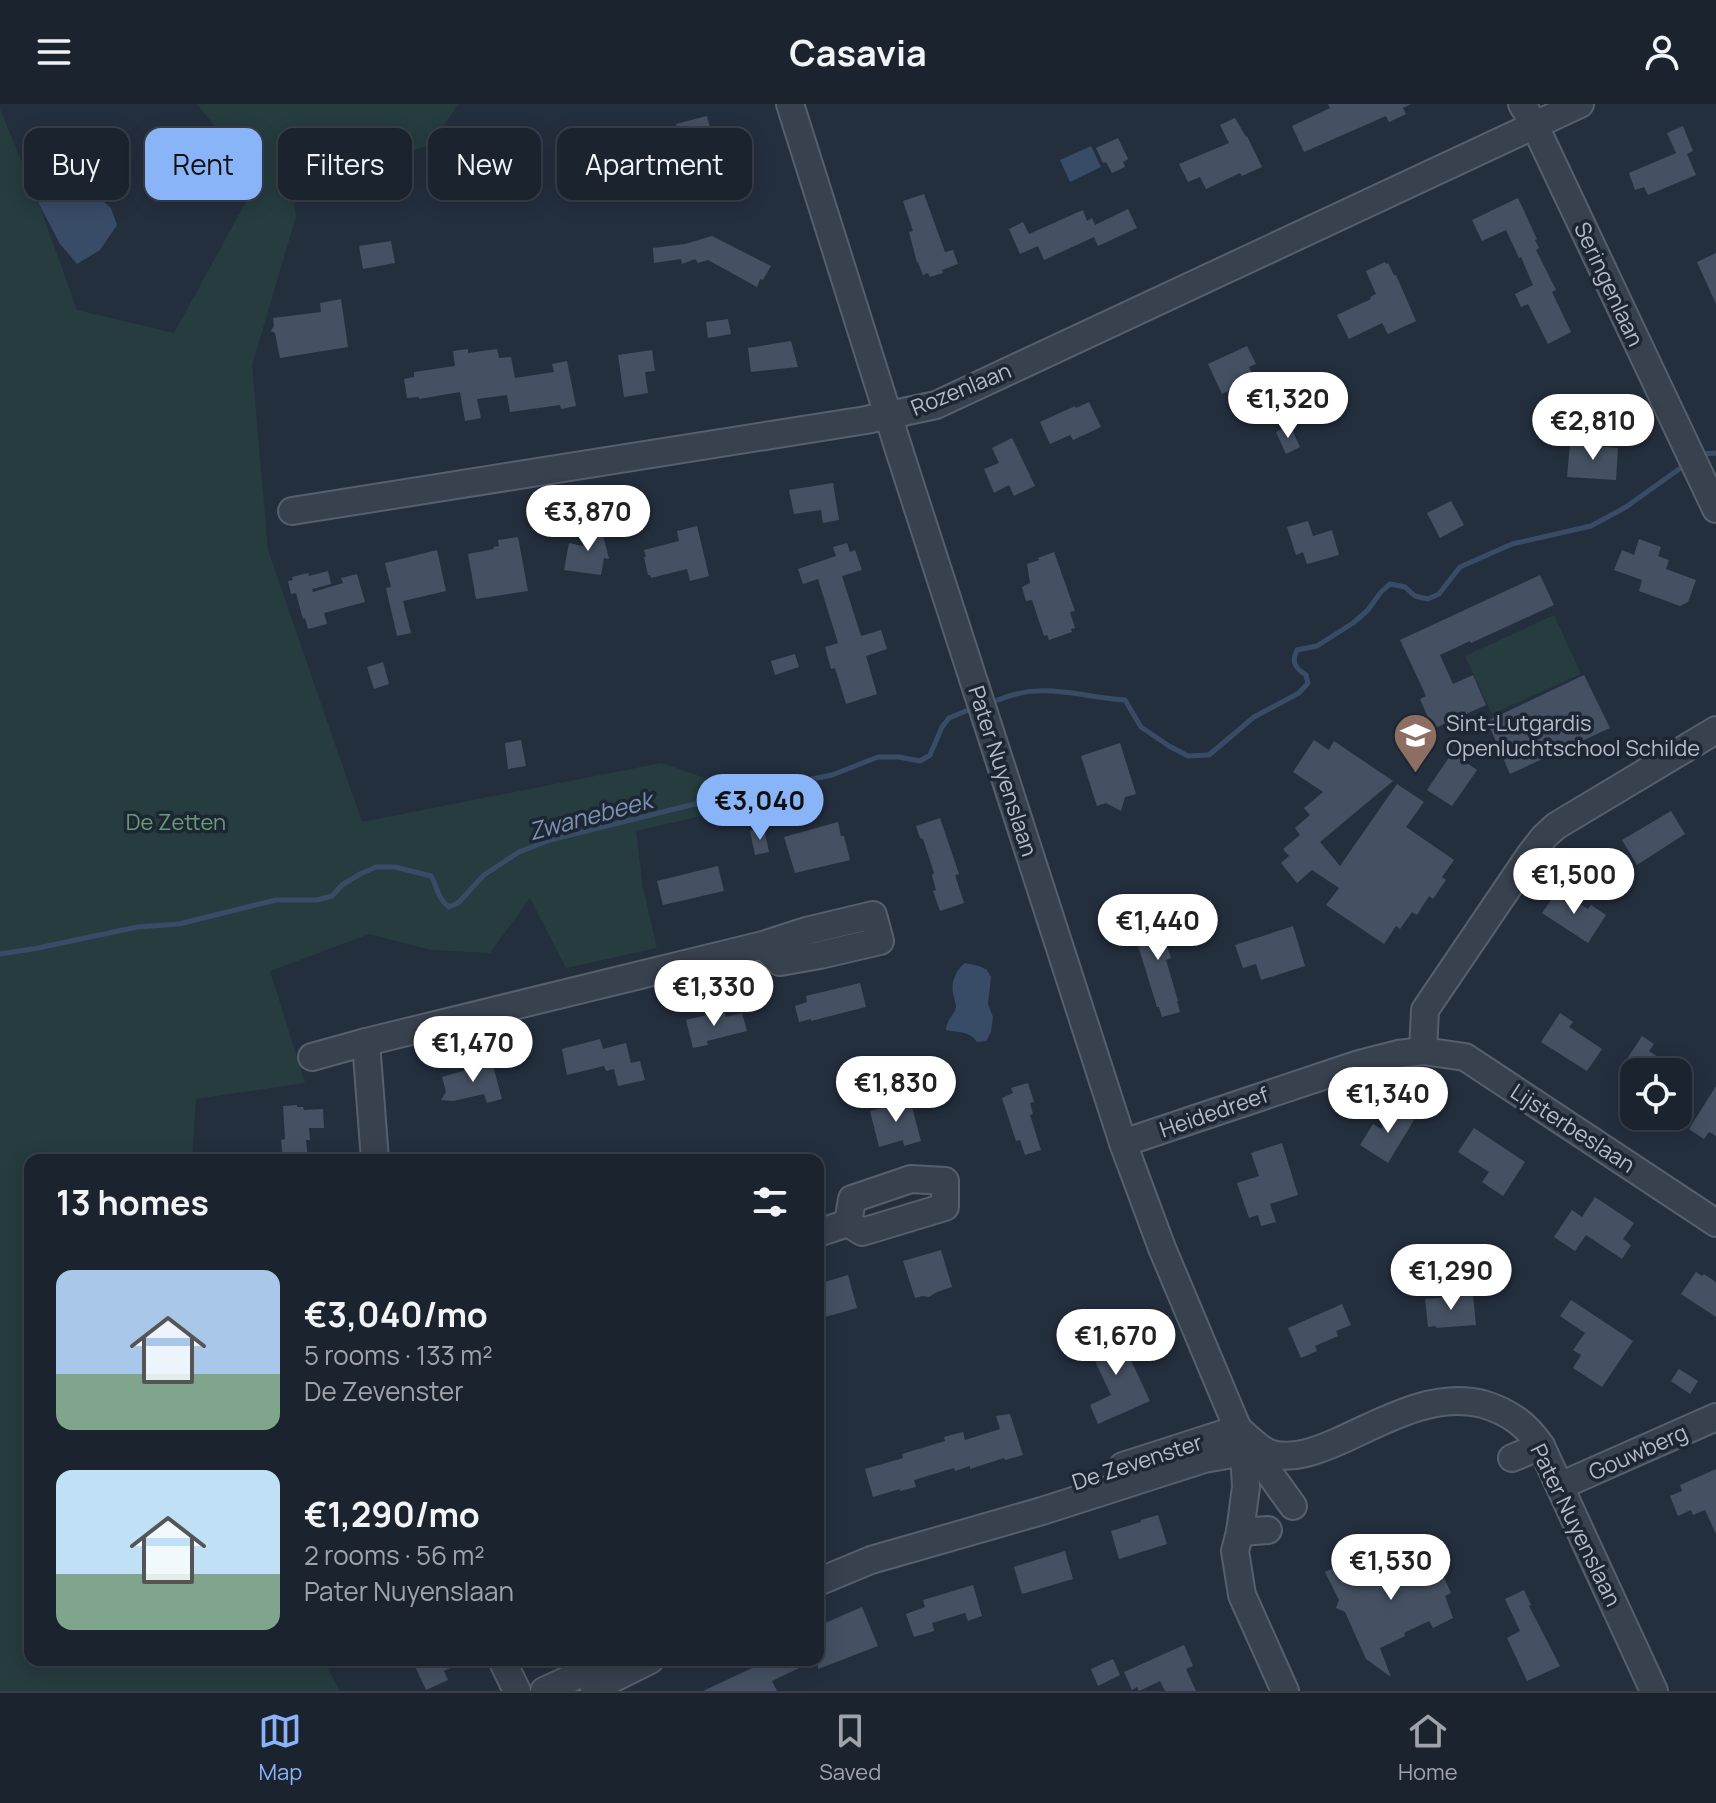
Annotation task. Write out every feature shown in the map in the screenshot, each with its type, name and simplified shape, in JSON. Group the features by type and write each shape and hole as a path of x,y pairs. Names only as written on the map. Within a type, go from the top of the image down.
{"street":[{"name":"Pater Nuyenslaan","path":"790,104 1123,1143 1162,1248 1241,1440 1246,1487 1235,1551 1242,1595 1285,1691"},
{"name":"Rozenlaan","path":"292,511 888,417 936,405 1528,114 1580,104"},
{"name":"Seringenlaan","path":"1528,114 1716,509"},
{"path":"1423,1051 1425,1010 1544,837 1556,826 1716,730"},
{"path":"312,1057 763,945"},
{"path":"366,1042 375,1154"},
{"name":"Heidedreef","path":"1123,1143 1359,1064 1423,1051"},
{"name":"Lijsterbeslaan","path":"1423,1051 1465,1057 1716,1223"},
{"path":"824,1231 848,1223"},
{"name":"Pater Nuyenslaan","path":"1241,1440 1268,1454 1284,1456 1317,1450 1422,1407 1457,1400 1497,1408 1513,1416 1541,1446 1654,1691"},
{"name":"Gouwberg","path":"1560,1486 1716,1417"},
{"path":"1241,1440 1293,1506"},
{"name":"De Zevenster","path":"824,1564 868,1554 1241,1440"},
{"path":"1512,1458 1541,1446"},
{"path":"1240,1532 1268,1530"},
{"name":"De Zevenster","path":"824,1579 868,1554"},
{"path":"505,1666 517,1691"},
{"path":"544,1691 597,1666"},
{"path":"587,1691 638,1666"}],"green space":[{"name":"De Zetten","path":"197,104 458,104 442,128 428,128 428,146 412,151 412,128 278,128 278,200 294,200 296,217 252,365 268,550 362,822 661,763 770,800 636,831 643,888 657,948 566,968 530,898 490,953 431,950 369,934 270,971 305,1083 196,1099 192,1154 24,1154 24,1666 326,1666 340,1691 0,1691 0,109 24,167 24,200 37,200 77,310 174,333 247,200 262,200 262,128 216,128"},
{"path":"1554,615 1581,674 1492,714 1465,656"}],"water":[{"path":"1091,146 1101,167 1070,182 1060,160"},
{"path":"39,200 102,200 111,208 117,225 100,250 77,264 60,244"},
{"path":"965,963 987,970 991,977 988,1004 993,1017 986,1041 977,1042 968,1034 946,1030 956,1009 954,981"}],"building":[{"path":"1328,104 1411,104 1403,108 1406,114 1389,122 1386,116 1304,152 1292,126 1330,108"},
{"path":"707,116 710,128 678,128 676,124"},
{"path":"1235,118 1262,167 1242,176 1240,173 1206,189 1200,177 1188,182 1179,164 1229,143 1220,125"},
{"path":"1683,126 1693,151 1687,154 1696,175 1648,195 1644,187 1635,190 1629,173 1676,153 1667,133"},
{"path":"1118,138 1128,159 1123,162 1125,167 1112,173 1096,148"},
{"path":"924,194 945,252 953,250 958,264 930,277 928,273 923,275 917,263 909,232 913,231 903,201"},
{"path":"1518,198 1537,239 1539,248 1536,250 1556,290 1552,292 1571,332 1548,344 1528,304 1521,307 1515,294 1533,285 1506,230 1482,241 1472,220"},
{"path":"1128,209 1137,228 1098,246 1094,237 1044,260 1038,246 1020,254 1009,229 1023,222 1029,234 1083,210 1087,221 1092,218 1095,225"},
{"path":"712,236 771,266 757,287 708,260 698,263 695,259 682,264 681,259 654,263 653,248 685,244"},
{"path":"391,241 395,263 363,269 359,246"},
{"path":"1716,253 1716,304 1697,262"},
{"path":"1385,262 1396,275 1416,321 1388,334 1382,323 1349,339 1337,315 1376,294 1366,271"},
{"path":"341,299 348,347 280,358 275,333 271,331 273,318 321,312 320,303"},
{"path":"728,319 731,334 708,338 706,322"},
{"path":"791,341 798,367 751,372 748,348"},
{"path":"1247,346 1256,364 1249,367 1254,378 1222,394 1208,364"},
{"path":"468,349 468,353 497,349 499,358 511,357 515,378 554,372 552,364 567,361 576,406 561,409 560,405 510,412 507,395 477,399 481,418 465,421 460,392 407,398 404,379 414,377 414,372 455,366 453,351"},
{"path":"652,350 655,371 645,372 648,393 624,397 618,355"},
{"path":"1089,402 1101,427 1073,440 1070,435 1050,444 1040,422"},
{"path":"1290,425 1300,447 1286,454 1276,432"},
{"path":"1012,438 1035,486 1014,496 1009,485 994,493 984,469 999,463 992,448"},
{"path":"1570,444 1618,448 1616,480 1567,477"},
{"path":"833,483 839,520 823,523 821,510 794,514 789,490"},
{"path":"1451,501 1464,525 1440,538 1427,513"},
{"path":"1308,521 1313,536 1332,530 1339,555 1307,564 1303,552 1296,555 1287,527"},
{"path":"588,525 601,527 609,559 604,558 601,575 564,570 569,543 583,546"},
{"path":"697,526 709,576 690,581 687,569 651,578 644,550 679,541 677,531"},
{"path":"518,537 528,591 476,599 468,554 494,549 499,546 498,540"},
{"path":"1639,539 1661,547 1658,556 1669,560 1666,569 1696,580 1688,602 1680,606 1639,591 1642,580 1614,570 1622,550 1634,555"},
{"path":"847,543 850,552 855,550 862,570 842,576 861,636 881,630 887,649 866,656 877,694 846,704 825,647 838,643 818,579 803,584 798,569 836,556 833,547"},
{"path":"437,550 446,591 403,601 411,633 397,636 386,588 391,587 385,563"},
{"path":"1054,552 1075,611 1070,612 1075,628 1049,640 1047,635 1044,636 1032,600 1026,601 1022,587 1030,583 1027,564"},
{"path":"328,571 331,584 312,589 313,592 343,583 341,578 357,574 365,602 324,613 327,624 308,629 296,593 291,594 288,581 308,573 309,576"},
{"path":"1540,575 1554,605 1440,655 1453,684 1473,675 1486,705 1433,729 1420,699 1426,696 1400,640"},
{"path":"795,654 799,667 775,675 771,661"},
{"path":"383,662 389,684 374,689 367,667"},
{"path":"1584,675 1610,728 1510,774 1487,721"},
{"path":"521,740 526,766 508,769 505,743"},
{"path":"1314,740 1329,750 1334,741 1393,781 1320,842 1340,866 1397,784 1424,802 1406,827 1454,860 1442,877 1446,880 1433,899 1429,896 1417,915 1412,912 1400,929 1396,926 1384,944 1326,905 1339,888 1312,870 1297,883 1281,863 1289,856 1283,849 1300,835 1295,828 1310,815 1304,808 1323,792 1293,772"},
{"path":"1120,743 1136,794 1125,797 1121,811 1106,803 1097,806 1081,756"},
{"path":"1452,753 1477,770 1452,806 1427,790"},
{"path":"1671,811 1685,834 1637,865 1622,840"},
{"path":"940,818 959,874 955,875 964,903 940,911 933,891 936,890 934,873 916,826"},
{"path":"838,822 850,860 795,873 784,837"},
{"path":"764,828 769,852 755,855 750,831"},
{"path":"718,866 724,891 663,905 657,881"},
{"path":"1558,890 1588,909 1591,905 1606,915 1588,943 1542,913"},
{"path":"1168,914 1173,930 1163,934 1171,958 1166,960 1180,1012 1162,1017 1132,926"},
{"path":"1293,926 1305,966 1261,980 1256,964 1243,968 1235,945"},
{"path":"860,983 866,1007 799,1022 795,1006 807,1002 806,996"},
{"path":"724,1011 726,1017 742,1013 747,1031 707,1041 708,1045 693,1048 686,1020"},
{"path":"1560,1013 1573,1022 1569,1027 1602,1049 1587,1071 1541,1042"},
{"path":"1642,1036 1654,1044 1649,1051 1660,1058 1628,1058"},
{"path":"600,1039 603,1049 626,1043 631,1063 640,1061 645,1080 618,1086 614,1069 606,1071 604,1066 567,1075 562,1049"},
{"path":"492,1062 502,1099 487,1103 484,1094 453,1101 441,1100 446,1092 442,1077"},
{"path":"1028,1083 1034,1102 1030,1103 1033,1114 1030,1115 1041,1150 1025,1155 1020,1140 1016,1141 1002,1098 1013,1093 1011,1088"},
{"path":"1716,1086 1716,1136 1709,1132 1704,1139 1690,1130"},
{"path":"910,1100 921,1141 904,1146 903,1140 879,1147 870,1111"},
{"path":"297,1105 304,1110 323,1109 324,1128 309,1128 307,1154 282,1154 281,1140 285,1139 283,1106"},
{"path":"1394,1107 1414,1120 1388,1163 1360,1145 1373,1124 1381,1129"},
{"path":"1474,1128 1525,1162 1503,1196 1482,1182 1489,1172 1458,1152"},
{"path":"1282,1143 1298,1195 1270,1204 1276,1222 1261,1226 1258,1215 1249,1218 1237,1183 1259,1176 1251,1153"},
{"path":"1595,1197 1634,1223 1623,1239 1631,1245 1622,1259 1586,1235 1575,1251 1554,1237 1572,1210 1582,1217"},
{"path":"941,1250 952,1287 929,1297 915,1298 903,1261"},
{"path":"1696,1272 1716,1282 1716,1317 1681,1294"},
{"path":"848,1275 857,1308 824,1317 824,1282"},
{"path":"1473,1295 1476,1325 1428,1327 1425,1299"},
{"path":"1571,1300 1633,1341 1602,1387 1573,1368 1581,1355 1573,1350 1585,1333 1560,1316"},
{"path":"1342,1304 1351,1325 1336,1331 1338,1336 1315,1346 1317,1351 1301,1358 1288,1328"},
{"path":"1116,1328 1150,1401 1098,1424 1090,1405 1111,1395 1086,1342"},
{"path":"1679,1369 1698,1381 1690,1394 1671,1381"},
{"path":"1010,1414 1023,1455 970,1469 970,1466 955,1471 954,1468 914,1480 916,1487 873,1497 865,1469 945,1441 944,1437 963,1432 965,1440 1000,1429 996,1416"},
{"path":"1716,1469 1716,1534 1705,1510 1693,1515 1691,1510 1678,1516 1670,1496 1682,1491 1680,1485"},
{"path":"1158,1515 1167,1544 1119,1559 1111,1531"},
{"path":"1423,1549 1430,1563 1436,1560 1451,1593 1445,1596 1453,1618 1433,1628 1429,1621 1380,1648 1391,1677 1366,1659 1345,1612 1336,1608 1339,1600 1325,1572 1348,1561 1357,1580"},
{"path":"1065,1551 1073,1579 1022,1594 1014,1567"},
{"path":"973,1585 982,1616 968,1621 965,1613 932,1623 934,1631 914,1637 906,1614 925,1607 923,1600"},
{"path":"1524,1590 1560,1666 1527,1681 1507,1638 1520,1631 1505,1599"},
{"path":"862,1607 878,1646 818,1669 818,1666 824,1666 824,1623"},
{"path":"1184,1645 1193,1666 1186,1669 1196,1691 1165,1691 1160,1681 1139,1691 1137,1687 1132,1690 1124,1672"},
{"path":"1113,1659 1120,1675 1098,1686 1091,1669"},
{"path":"415,1666 455,1666 444,1671 448,1680 426,1690"},
{"path":"757,1666 803,1666 772,1681 777,1691 703,1691"}],"waterway":[{"name":"Zwanebeek","path":"1702,454 1716,453"},
{"name":"Zwanebeek","path":"998,700 1014,694 1046,691 1125,700 1141,727 1169,746 1188,756 1209,755 1254,717 1299,693 1308,683 1306,675 1295,664 1297,650 1317,646 1353,623 1390,584 1405,587 1415,596 1428,599 1439,594 1460,567 1512,544 1591,526 1626,507 1682,467"},
{"name":"Zwanebeek","path":"0,954 137,927 179,924 276,900 317,900 332,896 342,885 376,867 395,867 431,876 449,907 458,903 484,875 519,852 550,840 727,796 832,775 878,757 920,761 930,755 949,718 966,711"}],"place":[{"name":"Sint-Lutgardis Openluchtschool Schilde","path":"1415,775"}]}
